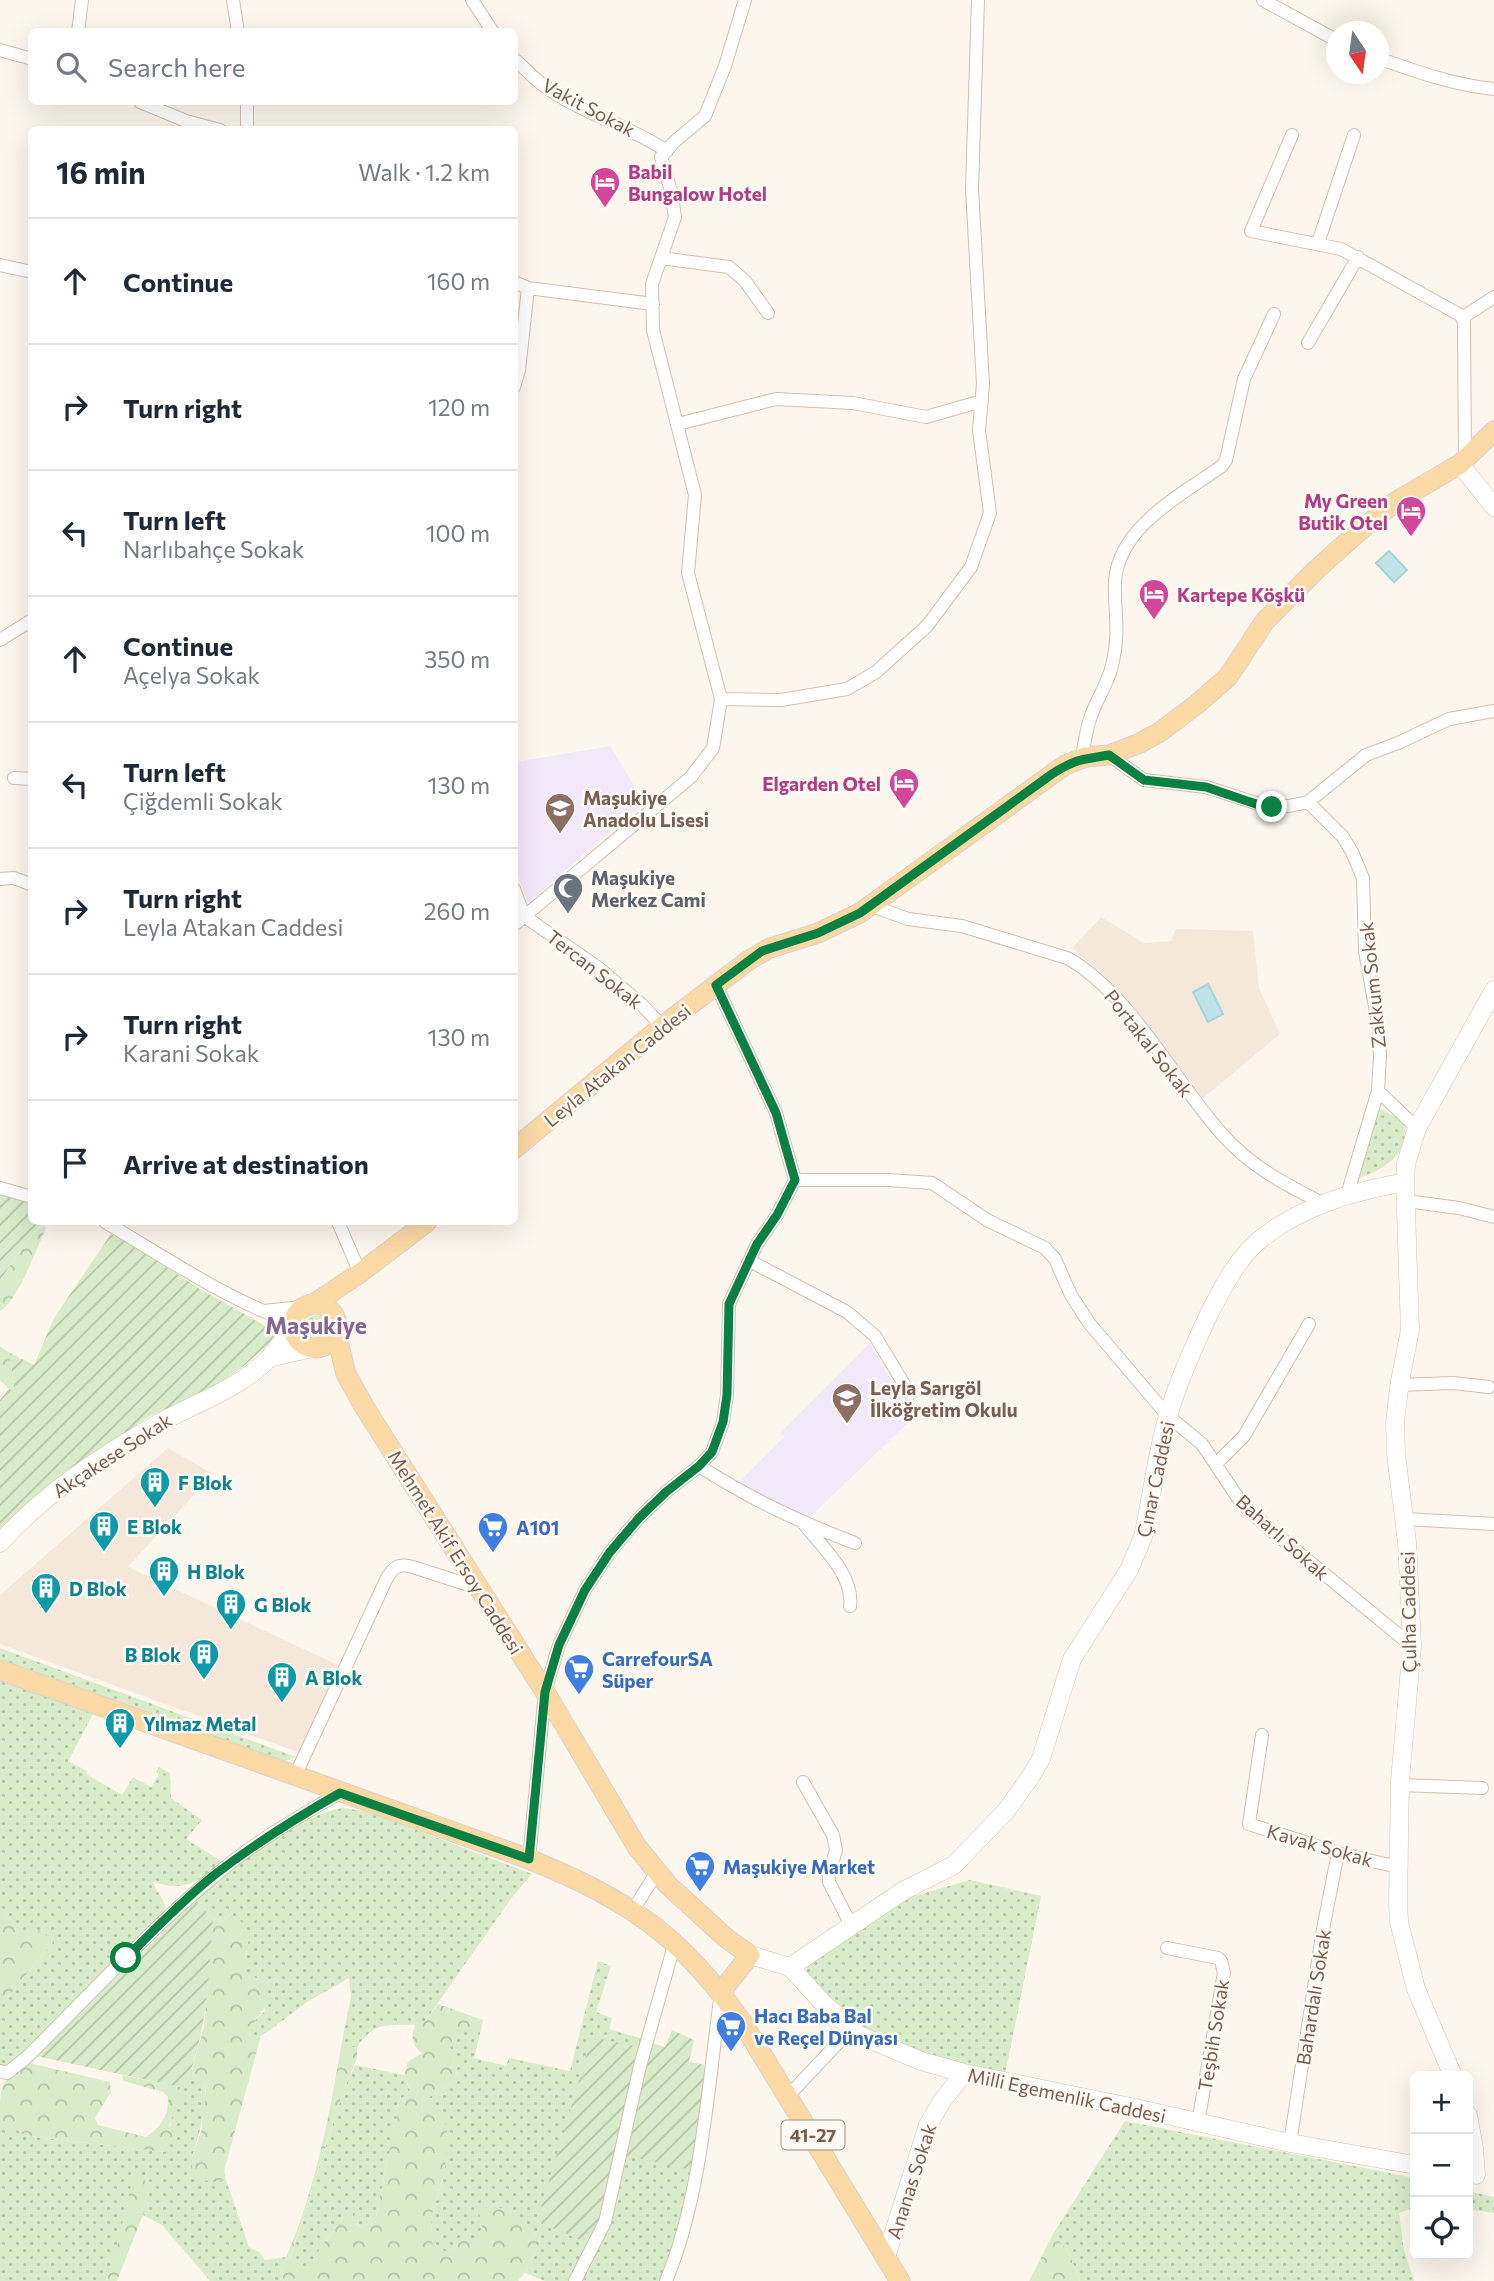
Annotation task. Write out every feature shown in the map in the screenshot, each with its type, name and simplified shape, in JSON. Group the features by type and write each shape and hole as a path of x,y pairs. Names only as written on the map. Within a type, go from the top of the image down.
{"main road":[{"name":"Leyla Atakan Caddesi","path":"518,1146 663,1026 762,951 818,933 872,906 1065,765 1082,758 1109,755 1160,732 1228,677 1265,621 1317,569 1395,502 1462,462 1494,431"},
{"path":"301,1315 423,1225"},
{"path":"316,1348 333,1339 341,1297 360,1273"},
{"path":"301,1315 324,1305 335,1324 346,1374"},
{"path":"301,1315 299,1341 316,1348 346,1374"},
{"name":"Mehmet Akif Ersoy Caddesi","path":"346,1374 376,1426 545,1692 617,1816 657,1872 726,1938 750,1955"},
{"name":"41-27","path":"0,1670 529,1859 573,1877 634,1910 675,1942 721,1992 789,2095 900,2281"},
{"path":"721,1992 750,1955"}],"street":[{"path":"78,28 82,0"},
{"path":"233,0 237,28"},
{"path":"472,0 490,28"},
{"path":"519,921 691,777 713,748 721,699 688,573 695,495 653,330 652,284 675,217 662,157 674,142 705,116 725,66 745,0"},
{"path":"721,699 781,700 847,689 876,672 928,626 971,567 990,513 979,430 983,384 972,189 978,0"},
{"path":"1263,0 1326,35"},
{"path":"0,50 28,58"},
{"path":"1389,62 1450,82 1494,89"},
{"name":"Vakit Sokak","path":"518,63 546,88 667,150"},
{"path":"147,105 205,126"},
{"path":"247,105 247,126"},
{"path":"1292,135 1251,231 1341,249 1462,318"},
{"path":"1318,243 1354,135"},
{"path":"1308,344 1358,257"},
{"path":"661,258 729,267 745,281 768,313"},
{"path":"0,265 28,271"},
{"path":"518,284 528,288 653,304"},
{"path":"518,373 528,288"},
{"path":"1462,318 1494,297"},
{"path":"1082,758 1090,718 1113,666 1118,633 1115,583 1122,556 1139,528 1161,507 1222,466 1226,460 1244,379 1274,314"},
{"path":"1462,318 1462,462 1494,507"},
{"path":"678,424 776,399 853,403 926,417 982,401"},
{"path":"0,640 28,622"},
{"path":"1109,755 1144,780 1206,787 1265,806 1289,806 1308,802 1366,755 1449,719 1494,711"},
{"path":"14,778 28,779"},
{"name":"Zakkum Sokak","path":"1308,802 1343,837 1363,878 1365,951 1380,1042 1378,1091 1347,1195"},
{"path":"0,878 14,878 28,883"},
{"name":"Portakal Sokak","path":"872,906 908,919 962,926 1067,958 1081,966 1112,994 1136,1022 1194,1100 1238,1150 1259,1169 1322,1203"},
{"name":"Tercan Sokak","path":"519,921 600,969 663,1026"},
{"path":"529,1859 545,1692 559,1645 570,1617 598,1570 639,1518 712,1452 723,1422 727,1395 729,1304 757,1244 777,1215 795,1180 776,1113 716,985"},
{"path":"1405,1182 1406,1164 1417,1128 1494,990"},
{"path":"1378,1091 1417,1128"},
{"name":"Baharlı Sokak","path":"795,1180 932,1183 987,1220 1045,1248 1055,1259 1083,1315 1168,1416 1195,1437 1216,1464 1236,1497 1252,1514 1412,1646"},
{"name":"Çınar Caddesi","path":"790,1967 904,1891 954,1865 1006,1811 1031,1776 1047,1745 1072,1659 1119,1587 1138,1551 1146,1525 1168,1416 1201,1331 1234,1270 1261,1240 1275,1229 1322,1203 1405,1182"},
{"name":"Çulha Caddesi","path":"1405,1182 1411,1315 1399,1385 1395,1437 1405,1520 1412,1646 1400,1785 1399,1922 1416,1989 1451,2071"},
{"path":"0,1188 28,1196"},
{"path":"1406,1201 1459,1208 1494,1217"},
{"path":"110,1225 216,1290 260,1311 301,1315"},
{"path":"339,1225 360,1273"},
{"path":"750,1261 847,1312 869,1329 910,1394"},
{"path":"260,1311 301,1315"},
{"path":"269,1358 301,1315"},
{"path":"1216,1464 1244,1436 1309,1324"},
{"path":"269,1358 316,1348"},
{"name":"Akçakese Sokak","path":"0,1543 36,1506 101,1459 160,1422 223,1391 269,1358"},
{"path":"1399,1385 1453,1383 1489,1387"},
{"path":"699,1466 803,1524 855,1543"},
{"path":"1405,1520 1494,1524"},
{"path":"803,1524 848,1583 850,1606"},
{"path":"295,1776 386,1580 396,1566 402,1564 478,1588"},
{"name":"Kavak Sokak","path":"1262,1735 1249,1824 1338,1853 1398,1867"},
{"path":"803,1782 833,1835 836,1850 829,1882 851,1925"},
{"path":"1400,1785 1482,1788"},
{"path":"0,2071 7,2073 26,2058 173,1912 213,1877 259,1843 340,1793"},
{"name":"Bahardalı Sokak","path":"1290,2143 1323,1929 1338,1853"},
{"path":"634,1910 657,1872"},
{"path":"575,2281 606,2222 640,2066 675,1942"},
{"name":"Teşbih Sokak","path":"1167,1948 1217,1958 1223,1966 1198,2123"},
{"name":"Milli Egemenlik Caddesi","path":"750,1955 790,1967 851,2029 892,2051 964,2073 1290,2143 1410,2164"},
{"path":"666,2281 682,2237 693,2188 721,1992"},
{"path":"789,2095 851,2029"},
{"name":"Ananas Sokak","path":"886,2257 928,2125 964,2073"},
{"path":"1473,2142 1473,2162"},
{"path":"1473,2175 1494,2180"}],"shaded area":[{"name":"Maşukiye Anadolu Lisesi","path":"610,746 644,802 528,903 518,875 518,761"},
{"path":"1101,917 1144,943 1171,941 1176,929 1253,931 1259,988 1280,1034 1201,1100 1110,981 1072,948"},
{"name":"Leyla Sarıgöl İlköğretim Okulu","path":"870,1343 913,1418 807,1520 738,1483 784,1437 781,1432"},
{"path":"168,1448 213,1474 128,1567 340,1666 300,1753 0,1644 0,1595"}],"green space":[{"path":"1379,1108 1395,1116 1405,1127 1406,1136 1399,1153 1392,1160 1359,1178"},
{"path":"0,1194 28,1201 28,1225 42,1225 34,1232 0,1280"},
{"path":"44,1225 46,1228 13,1298 0,1311 0,1280 34,1232"},
{"path":"111,1234 278,1333 241,1368 220,1383 144,1419 54,1482 26,1504 0,1533 0,1400 9,1389 14,1390 10,1353 34,1365 54,1318"},
{"path":"316,1315 324,1318 327,1326 324,1334 316,1337 308,1334 305,1326 308,1318"},
{"path":"0,1346 10,1353 14,1391 0,1380"},
{"path":"0,1648 296,1757 286,1761 0,1659"},
{"path":"0,1679 93,1714 68,1761 122,1795 133,1777 151,1787 159,1774 156,1772 159,1767 170,1773 171,1798 202,1820 186,1839 223,1862 191,1883 175,1886 153,1882 166,1911 16,2061 5,2067 0,2066 0,2007 53,1942 20,1935 0,1906"},
{"path":"343,1808 369,1812 532,1874 513,1896 423,2024 378,2028 357,2047 341,2047 351,1996 349,1978 307,2002 252,2041 249,2033 253,2022 265,2011 258,1979 246,1974 243,1966 247,1952 232,1916 213,1920 196,1900 246,1859 284,1833 324,1813"},
{"path":"970,1880 1041,1896 1005,2075 934,2056 866,2029 834,2004 806,1975 808,1965 894,1906 914,1896"},
{"path":"196,1900 213,1920 202,2026 184,2088 36,2056"},
{"path":"0,1906 20,1935 41,1930 53,1942 0,2007"},
{"path":"232,1916 242,1922 249,1935 245,1957 246,1974 268,1987 268,1995 249,2033 252,2041 261,2036 224,2171 226,2180 216,2182 200,2180 193,2173 191,2160 201,2132 206,2091 205,2080 193,2076 192,2068 204,2027 213,1920"},
{"path":"598,1961 611,1966 596,2012 612,2018 609,2029 647,2040 559,2151 538,2220 621,2154 696,2171 666,2281 545,2281 525,2273 531,2265 540,2240 525,2223 482,2226 477,2242 463,2240 449,2251 433,2251 431,2218 445,2172 424,2100 455,2081 457,2070 450,2047 456,2033 482,2025 474,2058 506,2066 509,2058 570,2071"},
{"path":"438,2004 483,2020 482,2025 456,2034 450,2047 457,2070 455,2081 424,2100 442,2113 447,2128 445,2172 431,2218 433,2250 449,2251 463,2240 477,2242 482,2226 478,2207 502,2208 525,2223 540,2240 531,2265 518,2281 284,2281 280,2271 302,2217 318,2161 341,2047 357,2047 357,2058 344,2089 290,2258 302,2268 312,2265 319,2250 345,2215 355,2213 356,2224 362,2228 376,2216 400,2099 411,2092 404,2075 408,2062 422,2053 413,2040 415,2024 423,2024"},
{"path":"672,2030 694,2040 689,2062 711,2066 696,2171 621,2155 593,2246 537,2221 592,2037 645,2048 652,2043 665,2047"},
{"path":"29,2063 110,2082 111,2092 95,2118 98,2125 146,2137 163,2120 168,2097 163,2092 123,2081 122,2075 184,2088 169,2126 174,2132 165,2152 26,2136 0,2119 0,2097 4,2084"},
{"path":"355,2065 404,2075 411,2093 400,2099 376,2216 362,2228 345,2215 319,2250 312,2266 302,2268 290,2259 344,2089"},
{"path":"192,2068 193,2076 205,2080 206,2090 202,2121 191,2160 216,2182 226,2180 249,2247 259,2252 265,2260 287,2257 280,2271 284,2281 210,2281 162,2225 143,2215 146,2207 115,2255 106,2281 0,2281 0,2119 26,2136 165,2152 172,2116"},
{"path":"1125,2121 1410,2177 1410,2209 1399,2213 1404,2250 1414,2281 1080,2281 1068,2251 1053,2234"},
{"path":"133,2176 142,2178 150,2186 146,2207 117,2281 106,2281 115,2255"},
{"path":"1473,2192 1494,2197 1494,2213 1473,2210"},
{"path":"1053,2234 1068,2251 1080,2281 1029,2281"}],"water":[{"path":"1389,551 1407,570 1394,582 1376,563"},
{"path":"1208,984 1223,1014 1208,1022 1193,992"}],"place":[{"name":"Babil Bungalow Hotel","path":"605,209"},
{"name":"My Green Butik Otel","path":"1411,538"},
{"name":"Kartepe Köşkü","path":"1154,621"},
{"name":"Elgarden Otel","path":"904,810"},
{"name":"Maşukiye Anadolu Lisesi","path":"560,835"},
{"name":"Maşukiye Merkez Cami","path":"568,915"},
{"name":"Leyla Sarıgöl İlköğretim Okulu","path":"847,1425"},
{"name":"F Blok","path":"155,1509"},
{"name":"E Blok","path":"104,1553"},
{"name":"A101","path":"493,1554"},
{"name":"H Blok","path":"164,1598"},
{"name":"D Blok","path":"46,1615"},
{"name":"G Blok","path":"231,1631"},
{"name":"B Blok","path":"204,1681"},
{"name":"CarrefourSA Süper","path":"579,1696"},
{"name":"A Blok","path":"282,1704"},
{"name":"Yılmaz Metal","path":"120,1750"},
{"name":"Maşukiye Market","path":"700,1893"},
{"name":"Hacı Baba Bal ve Reçel Dünyası","path":"731,2053"}],"district":[{"name":"Maşukiye","path":"316,1325"}],"route":[{"path":"126,1958 213,1877 259,1843 340,1793 529,1859 545,1692 559,1645 570,1617 610,1552 639,1518 712,1452 723,1422 727,1395 729,1304 757,1244 777,1215 795,1180 776,1113 716,985 762,951 818,933 872,906 1052,774 1065,765 1086,757 1109,755 1137,777 1153,783 1206,787 1272,807"}]}
